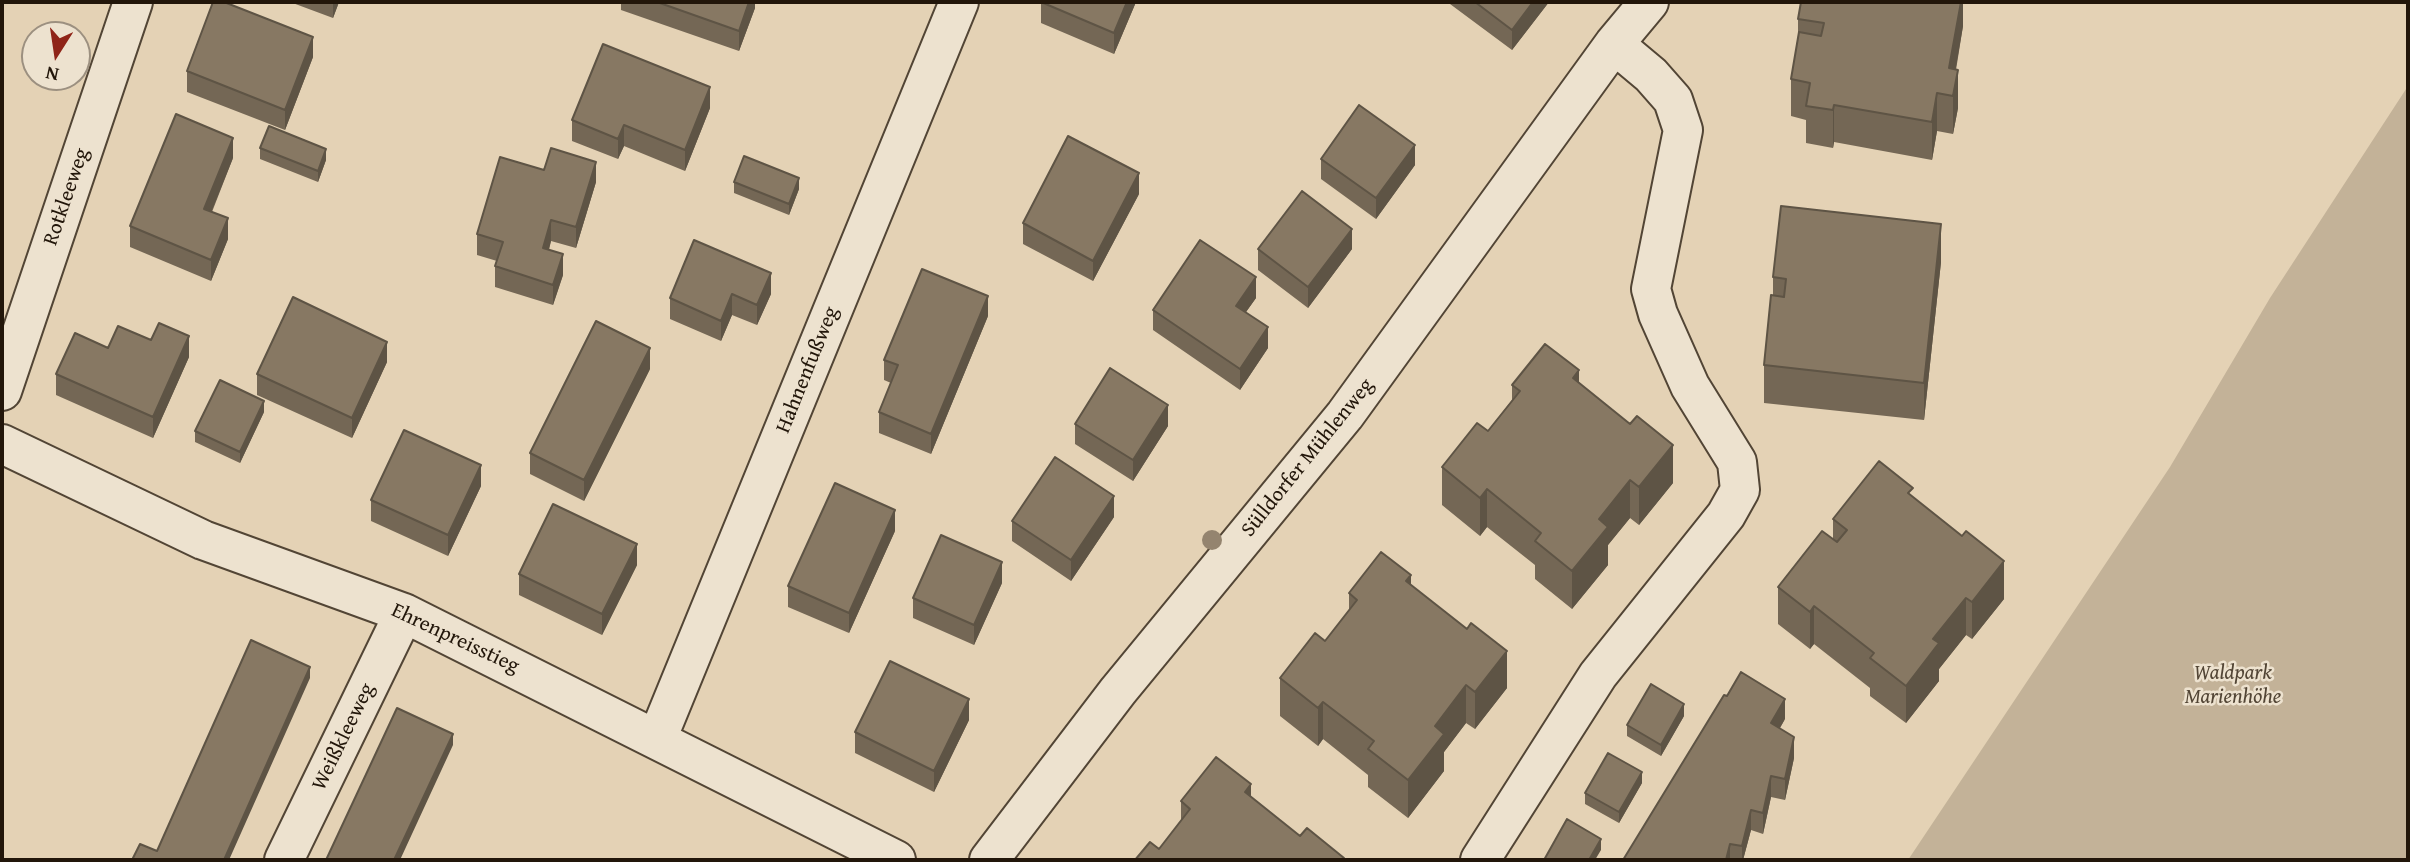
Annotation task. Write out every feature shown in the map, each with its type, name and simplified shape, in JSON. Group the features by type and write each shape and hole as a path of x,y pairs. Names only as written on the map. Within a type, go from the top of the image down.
{"street":[{"name":"Rotkleeweg","path":"2,391 133,2"},
{"name":"Hahnenfußweg","path":"657,739 959,2"},
{"name":"Sülldorfer Mühlenweg","path":"989,860 1118,691 1345,415 1614,44 1649,2"},
{"path":"1480,860 1598,675 1726,515 1740,490 1737,462 1690,386 1658,314 1651,289 1683,130 1673,100 1651,75 1614,44"},
{"name":"Ehrenpreisstieg","path":"2,444 203,540 404,613 896,860"},
{"name":"Weißkleeweg","path":"284,860 404,613"}],"green space":[{"name":"Waldpark Marienhöhe","path":"2408,86 2408,860 1908,860 2170,467 2270,298"}],"building":[{"path":"213,2 224,2 313,37 285,110 187,71"},
{"path":"657,2 749,2 739,31"},
{"path":"1041,2 1127,2 1114,33"},
{"path":"1475,2 1533,2 1512,30"},
{"path":"1801,2 1961,2 1949,68 1958,70 1953,96 1937,93 1932,122 1834,105 1833,110 1806,106 1810,83 1791,79 1799,32 1821,36 1824,23 1798,19"},
{"path":"603,44 710,87 685,150 624,125 618,139 572,120"},
{"path":"1359,105 1415,145 1376,198 1321,159"},
{"path":"176,114 233,138 204,209 228,218 211,260 130,226"},
{"path":"269,126 326,149 318,171 260,148"},
{"path":"1068,136 1139,173 1093,261 1023,223"},
{"path":"551,148 596,162 576,227 551,220 543,248 563,254 553,285 495,266 503,242 477,234 500,157 544,170"},
{"path":"744,156 799,178 789,204 734,182"},
{"path":"1302,191 1352,229 1308,287 1258,249"},
{"path":"1781,206 1941,224 1924,383 1764,365 1771,295 1784,297 1786,279 1773,277"},
{"path":"694,240 771,273 757,305 732,294 721,321 670,298"},
{"path":"1200,240 1256,277 1236,306 1268,327 1240,369 1153,310"},
{"path":"922,269 988,296 931,434 879,412 898,365 884,360"},
{"path":"293,297 387,342 352,418 257,374"},
{"path":"596,321 650,348 584,480 530,453"},
{"path":"159,323 189,336 153,417 56,374 75,333 108,348 118,326 151,340"},
{"path":"1545,344 1579,370 1573,378 1630,424 1637,416 1673,445 1639,487 1630,480 1599,519 1608,527 1572,571 1535,541 1541,533 1487,489 1480,498 1442,467 1477,423 1488,431 1520,391 1512,385"},
{"path":"1110,368 1168,405 1133,460 1075,424"},
{"path":"220,380 264,401 240,452 195,431"},
{"path":"404,430 481,465 448,535 371,500"},
{"path":"1055,457 1114,496 1071,560 1012,521"},
{"path":"1879,461 1913,488 1908,493 1962,536 1966,531 2004,561 1972,602 1966,598 1933,639 1939,643 1906,686 1870,658 1874,653 1814,606 1810,612 1778,587 1822,531 1837,542 1847,530 1833,519"},
{"path":"835,483 895,510 849,613 788,586"},
{"path":"553,504 637,544 602,614 519,574"},
{"path":"941,535 1002,562 974,625 913,598"},
{"path":"1381,552 1411,575 1406,581 1467,629 1471,623 1507,651 1475,692 1466,685 1435,726 1444,734 1408,780 1368,749 1374,741 1323,702 1318,708 1280,678 1315,633 1325,641 1357,600 1349,593"},
{"path":"251,640 310,667 224,860 132,860 140,844 157,851"},
{"path":"890,661 969,699 934,771 855,732"},
{"path":"1741,672 1785,699 1771,723 1794,737 1785,779 1771,776 1763,813 1751,810 1742,846 1730,844 1726,860 1623,860 1724,695 1727,696"},
{"path":"1651,684 1684,704 1661,745 1627,725"},
{"path":"397,708 453,734 394,860 326,860"},
{"path":"1608,753 1642,772 1619,812 1585,793"},
{"path":"1216,757 1251,784 1245,792 1300,836 1307,828 1344,858 1135,860 1150,842 1159,849 1190,809 1181,801"},
{"path":"1567,819 1601,839 1589,860 1544,860"}]}
